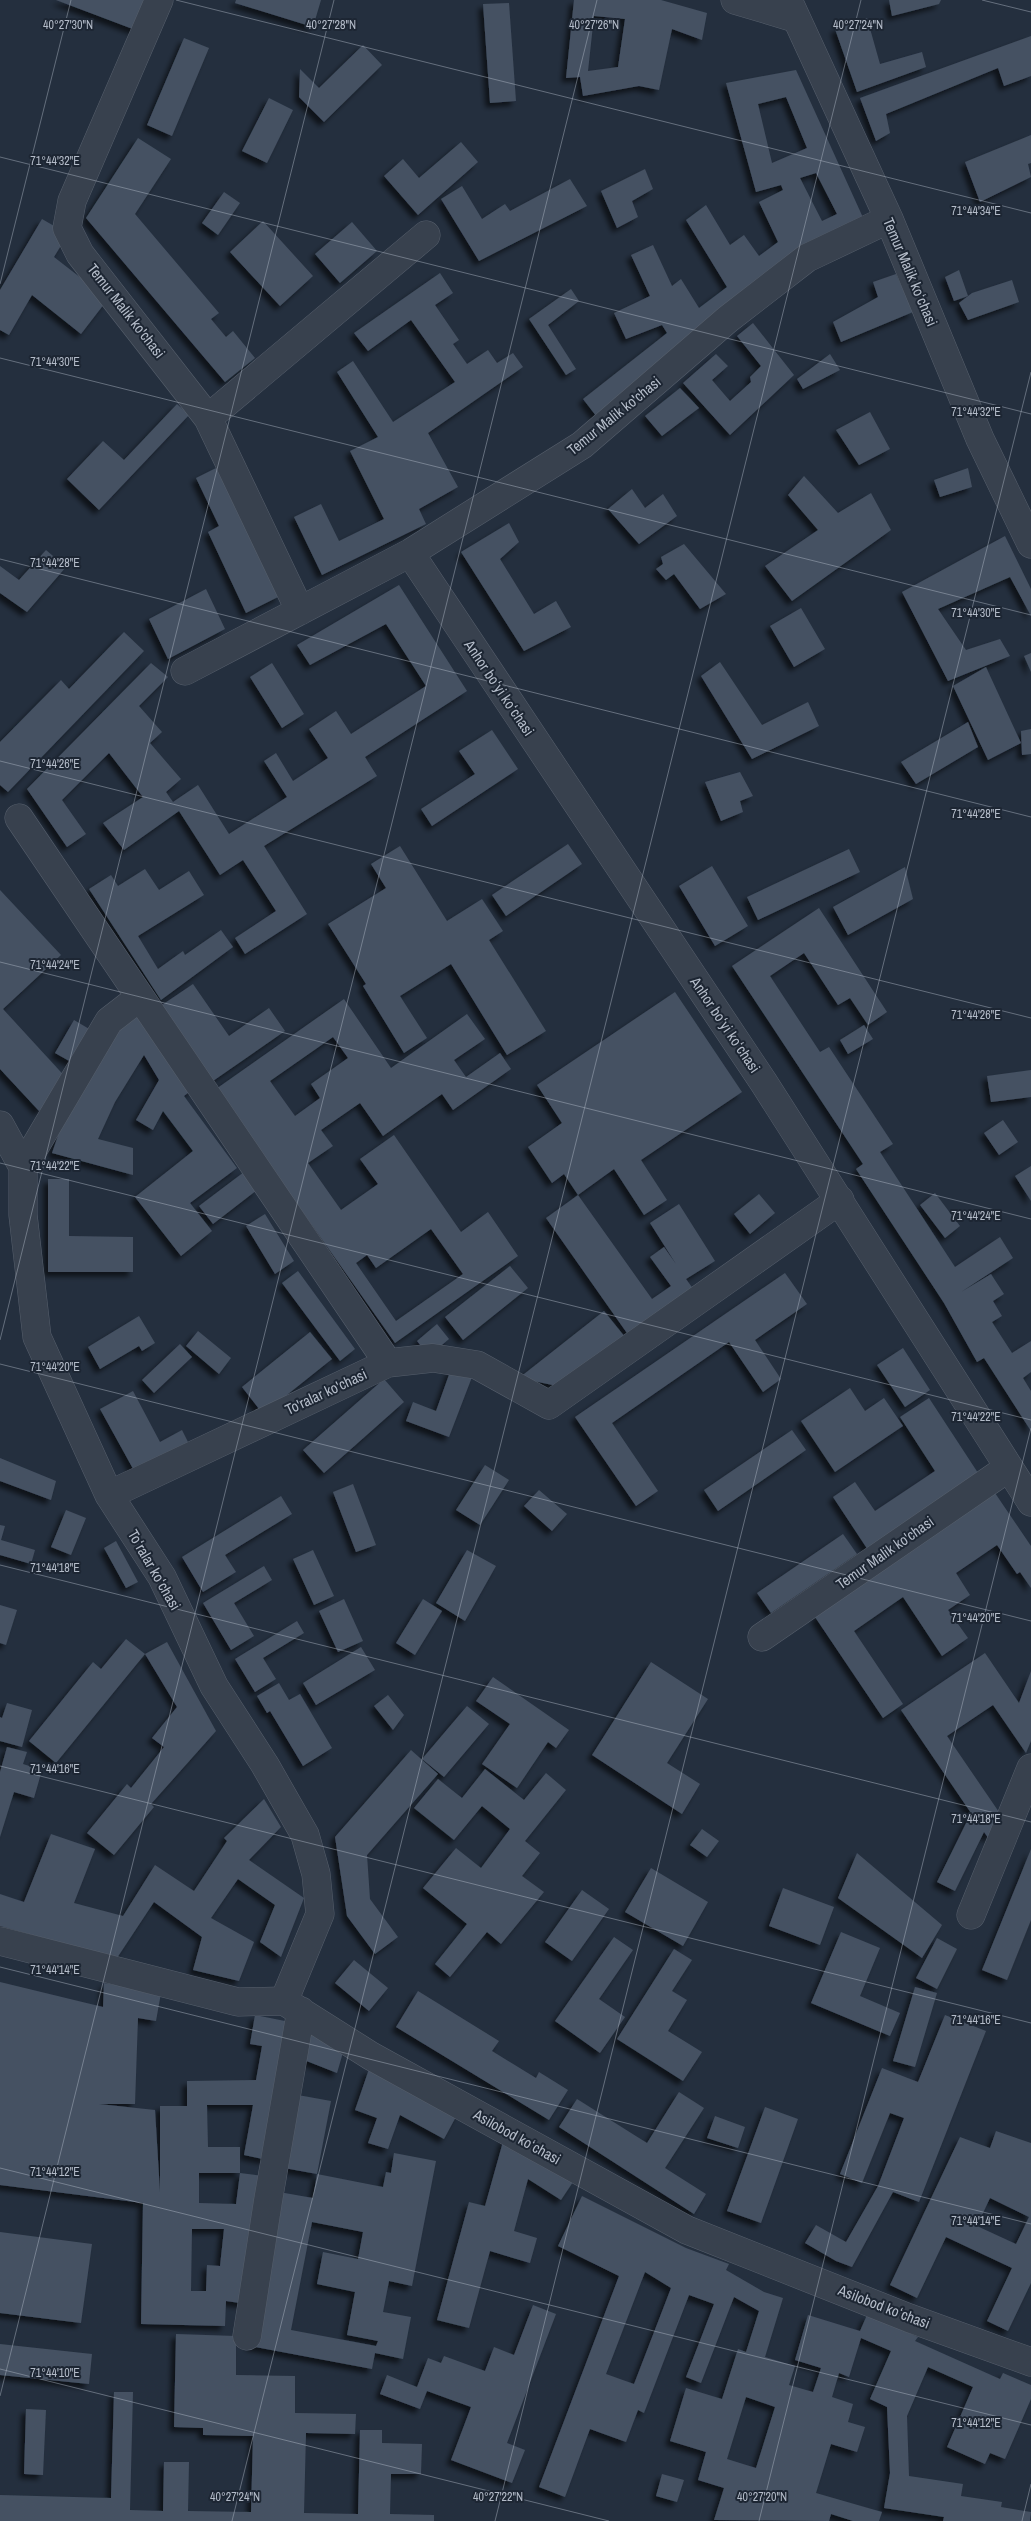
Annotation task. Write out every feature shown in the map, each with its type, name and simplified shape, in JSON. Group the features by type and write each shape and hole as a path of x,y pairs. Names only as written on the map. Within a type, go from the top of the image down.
{"street":[{"name":"Temur Malik ko'chasi","path":"159,0 72,201 67,228 80,254 208,418 300,611"},
{"path":"735,0 792,9"},
{"name":"Temur Malik koʻchasi","path":"792,9 889,219 980,439 1031,544"},
{"name":"Temur Malik ko'chasi","path":"185,671 410,554 582,445 728,319 807,258 889,219"},
{"path":"208,418 426,235"},
{"name":"Anhor boʻyi koʻchasi","path":"410,554 840,1200 1031,1502"},
{"path":"19,818 388,1363"},
{"path":"23,1166 109,1022 140,997"},
{"name":"Toʻralar koʻchasi","path":"0,1125 23,1166 23,1215 37,1337 109,1495 162,1577 214,1686 265,1766 305,1835 316,1874 320,1914 293,2006 268,2201 247,2336"},
{"name":"To'ralar ko'chasi","path":"109,1495 388,1363 433,1358 477,1365 549,1405 840,1200"},
{"name":"Temur Malik ko'chasi","path":"762,1637 1008,1468"},
{"path":"971,1916 1031,1768"},
{"path":"0,1941 238,2002 293,2006"},
{"name":"Asilobod koʻchasi","path":"293,2006 371,2056 687,2230 910,2318 1031,2362"}],"building":[{"path":"56,0 150,0 138,31"},
{"path":"236,0 321,0 313,27 235,3"},
{"path":"574,0 661,0 707,13 702,40 672,29 659,90 639,86 583,96 580,77 566,78","holes":["594,16 625,19 618,67 588,71"]},
{"path":"889,0 941,0 939,4 892,16"},
{"path":"509,3 516,101 490,103 483,4"},
{"path":"867,18 880,64 922,52 926,67 857,92 835,29"},
{"path":"1031,36 1031,76 1004,86 998,68 886,114 890,133 876,141 860,98"},
{"path":"184,38 209,48 172,136 147,125"},
{"path":"363,45 382,65 324,122 299,97 300,69 319,88"},
{"path":"796,70 865,222 600,421 583,399 667,333 662,325 626,339 614,313 650,296 631,255 653,245 672,286 681,279 699,308 727,287 686,220 706,205 730,245 744,235 759,256 778,242 759,202 783,190 781,185 756,192 726,83","holes":["786,97 807,148 772,163 758,104","816,173 837,214 822,221 800,178"]},
{"path":"269,98 293,110 267,163 242,151"},
{"path":"1031,135 1031,163 1028,164 1031,177 980,202 965,162"},
{"path":"138,138 171,159 135,214 219,313 211,319 226,337 233,331 255,358 225,382 86,218"},
{"path":"461,142 478,162 418,215 384,176 403,159 419,178"},
{"path":"645,169 653,189 632,201 638,217 617,228 601,191"},
{"path":"570,179 587,206 479,261 441,199 462,186 482,219 505,204 510,211"},
{"path":"224,192 240,203 218,235 202,223"},
{"path":"42,219 68,234 54,257 108,299 81,334 32,295 9,335 0,330 0,290"},
{"path":"263,221 313,276 280,306 230,252"},
{"path":"352,222 377,251 340,283 315,254"},
{"path":"959,270 968,296 954,301 945,277"},
{"path":"440,273 453,293 435,305 459,340 453,344 467,364 488,350 497,363 513,353 523,367 428,433 458,487 419,509 426,524 322,575 294,517 321,504 339,541 384,519 350,451 378,437 337,372 353,361 393,422 455,382 411,320 368,351 354,333"},
{"path":"896,274 913,312 841,342 833,322 878,297 873,282"},
{"path":"1012,280 1019,302 968,320 959,303 972,293"},
{"path":"571,289 579,301 548,325 576,369 566,375 529,319"},
{"path":"753,323 794,375 730,435 683,383 716,354 728,366 712,380 730,401 751,382 750,377 761,366 737,336"},
{"path":"830,354 840,370 803,389 797,379"},
{"path":"680,388 699,408 662,436 645,416"},
{"path":"177,404 189,415 99,510 67,479 103,441 124,460"},
{"path":"870,412 890,449 859,465 836,430"},
{"path":"218,467 280,596 246,613 208,532 219,526 196,478"},
{"path":"968,468 972,487 940,497 934,480"},
{"path":"804,476 838,513 871,493 891,530 792,601 765,566 818,530 788,495"},
{"path":"632,489 645,508 663,494 677,516 639,544 608,509"},
{"path":"509,523 519,542 500,559 534,614 556,601 571,627 524,651 461,552"},
{"path":"1005,536 1031,589 1031,616 1010,577 938,609 966,650 1000,639 1010,656 948,681 902,592"},
{"path":"684,544 726,594 700,609 674,574 666,580 656,569 663,564 661,557"},
{"path":"46,550 66,567 27,612 0,593 0,566 19,580"},
{"path":"399,585 467,691 365,757 377,776 264,846 307,914 245,954 235,938 276,911 243,860 220,875 179,811 124,850 103,823 143,797 109,753 62,800 86,834 67,847 27,789 151,663 168,677 139,706 162,732 150,743 181,779 166,792 173,802 198,785 229,834 287,797 264,761 276,753 293,781 328,758 309,729 336,711 351,734 426,686 386,624 310,665 297,645"},
{"path":"206,589 225,629 168,659 149,619"},
{"path":"801,608 825,649 794,667 770,626"},
{"path":"124,632 144,651 8,792 0,785 0,742 61,680 69,689"},
{"path":"1031,653 1031,672 1024,656"},
{"path":"720,662 762,725 808,702 819,726 752,759 701,676"},
{"path":"272,663 304,714 282,728 250,677"},
{"path":"986,667 1021,743 988,760 953,686"},
{"path":"968,722 978,747 916,784 901,762"},
{"path":"1031,729 1031,754 1022,755 1021,731"},
{"path":"492,730 518,769 432,826 421,809 475,774 459,751"},
{"path":"740,772 753,796 740,801 743,812 721,821 705,782"},
{"path":"568,844 582,864 506,916 492,895"},
{"path":"400,846 447,921 482,899 503,931 489,940 546,1031 507,1055 451,964 400,996 427,1038 404,1053 363,986 366,984 328,924 386,888 371,864"},
{"path":"849,849 860,872 758,920 747,897"},
{"path":"712,866 748,926 715,946 679,886"},
{"path":"905,867 913,899 848,935 833,907"},
{"path":"145,869 159,890 189,871 204,895 138,936 158,969 183,951 185,955 221,930 233,947 161,1000 89,889 111,875 118,886"},
{"path":"0,890 61,955 3,1009 70,1082 39,1111 0,1069"},
{"path":"819,908 887,1012 868,1025 850,998 838,1005 804,953 770,976 820,1052 829,1047 893,1144 880,1152 955,1267 1000,1237 1013,1258 961,1292 991,1274 1004,1294 993,1301 1002,1316 992,1322 1012,1353 1031,1341 1031,1372 1023,1378 1031,1391 1031,1431 984,1358 977,1362 944,1303 856,1169 863,1164 732,966"},
{"path":"193,984 229,1036 269,1008 285,1031 213,1081 162,1005"},
{"path":"675,992 742,1092 641,1160 667,1200 644,1215 614,1169 578,1195 564,1174 552,1183 528,1147 562,1123 537,1085"},
{"path":"344,999 391,1068 467,1014 485,1039 454,1060 466,1077 500,1053 511,1069 453,1110 442,1094 383,1136 360,1103 321,1130 333,1146 308,1163 341,1210 378,1184 360,1159 394,1135 461,1232 488,1212 518,1256 395,1343 216,1089","holes":["333,1037 348,1058 311,1084 320,1098 295,1116 270,1081","431,1229 463,1274 396,1321 356,1263 367,1255 376,1268"]},
{"path":"146,1013 193,1089 184,1096 237,1168 190,1203 212,1231 181,1256 135,1197 193,1151 163,1111 153,1130 136,1120 159,1080 144,1055 115,1102 98,1139 133,1148 133,1175 52,1153 76,1083 120,1021"},
{"path":"74,1020 96,1033 78,1066 55,1053"},
{"path":"864,1025 873,1039 848,1054 840,1040"},
{"path":"1031,1070 1031,1097 991,1102 987,1076"},
{"path":"1003,1120 1018,1142 999,1155 984,1133"},
{"path":"1031,1166 1031,1201 1015,1176"},
{"path":"244,1172 257,1190 213,1224 199,1206"},
{"path":"48,1179 69,1179 69,1236 133,1237 133,1272 48,1272"},
{"path":"935,1193 960,1226 945,1238 920,1205"},
{"path":"759,1194 775,1213 750,1234 734,1214"},
{"path":"578,1195 652,1299 671,1286 650,1257 664,1247 676,1264 650,1223 679,1204 715,1261 686,1279 694,1290 629,1336 546,1218"},
{"path":"265,1214 294,1261 275,1274 246,1226"},
{"path":"510,1266 528,1288 463,1340 445,1317"},
{"path":"298,1271 355,1349 340,1361 282,1283"},
{"path":"785,1273 807,1304 755,1340 781,1379 763,1392 729,1342 612,1423 658,1491 636,1506 575,1417"},
{"path":"604,1311 625,1337 562,1387 519,1378"},
{"path":"139,1316 155,1343 142,1351 139,1346 100,1369 88,1347"},
{"path":"437,1324 449,1339 429,1356 417,1341"},
{"path":"198,1331 231,1358 219,1374 186,1346"},
{"path":"310,1332 332,1359 263,1414 242,1387"},
{"path":"180,1344 192,1357 154,1393 142,1380"},
{"path":"903,1348 930,1390 905,1407 877,1365"},
{"path":"451,1369 472,1377 449,1437 406,1421 413,1402 436,1411"},
{"path":"384,1379 404,1402 324,1473 303,1450"},
{"path":"850,1388 865,1411 884,1398 903,1426 835,1472 801,1421"},
{"path":"133,1391 160,1442 182,1430 190,1446 137,1476 100,1409"},
{"path":"929,1398 980,1476 868,1550 833,1497 855,1482 875,1511 935,1471 900,1417"},
{"path":"792,1430 806,1450 718,1511 704,1490"},
{"path":"0,1458 56,1481 51,1500 0,1481"},
{"path":"485,1465 509,1480 480,1525 456,1510"},
{"path":"353,1484 376,1545 356,1552 333,1492"},
{"path":"539,1490 567,1514 552,1531 524,1506"},
{"path":"995,1493 1031,1546 1031,1588 1020,1572 1017,1574 997,1545 956,1573 970,1595 948,1610 968,1638 942,1656 903,1597 854,1631 903,1704 883,1718 815,1617"},
{"path":"281,1496 292,1514 225,1555 236,1572 203,1592 182,1557"},
{"path":"66,1510 86,1518 71,1555 51,1547"},
{"path":"0,1525 5,1526 1,1540 35,1550 31,1564 0,1555"},
{"path":"843,1534 857,1554 771,1613 757,1593"},
{"path":"116,1541 138,1582 126,1588 104,1548"},
{"path":"313,1550 334,1596 314,1605 293,1559"},
{"path":"467,1550 496,1566 465,1621 436,1603"},
{"path":"264,1566 272,1580 234,1603 254,1636 231,1650 203,1603"},
{"path":"344,1599 363,1641 338,1652 319,1611"},
{"path":"423,1599 442,1611 415,1655 396,1643"},
{"path":"0,1605 17,1610 6,1645 0,1643"},
{"path":"297,1621 304,1633 263,1658 276,1679 255,1692 235,1659"},
{"path":"126,1639 145,1654 56,1763 29,1741 93,1662 101,1669"},
{"path":"167,1642 216,1731 151,1804 154,1807 114,1855 87,1833 127,1784 131,1788 164,1747 152,1738 177,1707 145,1654"},
{"path":"361,1647 375,1670 316,1705 303,1683"},
{"path":"985,1653 1019,1703 1031,1671 1031,1741 1026,1753 993,1705 947,1736 1001,1815 989,1839 984,1832 955,1891 937,1882 971,1813 901,1710"},
{"path":"651,1662 708,1699 667,1763 700,1784 682,1814 592,1755"},
{"path":"493,1677 569,1730 556,1748 548,1742 517,1788 482,1764 510,1724 476,1701"},
{"path":"279,1683 289,1700 300,1694 332,1748 303,1766 270,1711 267,1713 257,1696"},
{"path":"388,1695 404,1715 393,1730 374,1706"},
{"path":"7,1703 32,1710 22,1747 0,1741 0,1717 2,1718"},
{"path":"467,1706 489,1724 444,1777 422,1759"},
{"path":"7,1747 27,1752 23,1764 42,1770 34,1798 14,1792 0,1837 0,1772"},
{"path":"411,1750 438,1774 367,1855 370,1899 398,1937 375,1954 347,1916 335,1837"},
{"path":"485,1769 524,1800 546,1773 566,1790 525,1841 540,1853 522,1876 544,1892 501,1944 487,1932 450,1977 435,1964 467,1924 423,1888 456,1848 481,1868 510,1829 482,1806 454,1840 414,1808 438,1779 462,1798"},
{"path":"264,1799 281,1827 249,1860 304,1898 281,1957 260,1942 275,1905 238,1879 211,1918 254,1942 239,1981 193,1970 202,1937 154,1902 117,1958 0,1926 0,1894 24,1902 51,1834 95,1849 74,1903 123,1916 155,1865 194,1891 227,1841 224,1838"},
{"path":"702,1829 719,1841 707,1857 690,1845"},
{"path":"1031,1849 1031,1920 1007,1980 982,1970"},
{"path":"857,1853 942,1925 922,1958 838,1898"},
{"path":"651,1868 708,1902 683,1946 625,1912"},
{"path":"783,1888 834,1907 820,1945 769,1926"},
{"path":"582,1890 609,1909 572,1961 545,1942"},
{"path":"841,1932 880,1948 860,1996 900,2013 890,2036 811,2003"},
{"path":"614,1937 633,1950 599,1999 625,2017 600,2053 555,2021"},
{"path":"937,1938 957,1949 937,1989 916,1978"},
{"path":"674,1949 692,1960 672,1991 687,2000 668,2031 702,2052 683,2081 617,2039"},
{"path":"354,1960 388,1988 369,2011 335,1983"},
{"path":"0,1982 103,2007 104,1983 161,1993 156,2021 138,2018 135,2104 99,2104 155,2110 160,2192 160,2106 187,2106 187,2081 256,2080 262,2046 250,2044 255,2015 290,2022 267,2160 244,2155 253,2105 207,2105 208,2147 240,2147 240,2173 264,2176 247,2304 226,2301 225,2326 141,2324 143,2203 0,2185","holes":["199,2173 240,2173 236,2204 199,2203","192,2229 224,2229 220,2266 207,2265 206,2291 191,2291"]},
{"path":"915,1987 937,1993 915,2067 893,2061"},
{"path":"418,1991 499,2041 492,2051 536,2078 539,2072 568,2090 549,2120 396,2027"},
{"path":"945,2015 986,2031 919,2202 893,2192 852,2267 836,2261 805,2243 816,2225 846,2242 878,2186 904,2118 890,2113 862,2183 840,2174 882,2068 918,2082"},
{"path":"309,2034 344,2049 337,2073 304,2060"},
{"path":"369,2069 458,2113 444,2139 400,2115 388,2149 368,2143 377,2118 355,2110"},
{"path":"679,2092 704,2108 665,2168 706,2194 694,2214 559,2127 577,2099 647,2143"},
{"path":"298,2095 331,2101 317,2174 284,2168"},
{"path":"765,2107 798,2119 761,2223 727,2211"},
{"path":"715,2116 745,2127 738,2148 707,2138"},
{"path":"996,2131 1031,2143 1031,2283 1008,2331 987,2321 1012,2268 946,2237 917,2298 890,2285 960,2137 990,2148","holes":["990,2198 1029,2217 1016,2244 977,2226"]},
{"path":"504,2138 573,2182 561,2200 528,2179 514,2231 537,2238 530,2263 490,2251 469,2328 437,2320 469,2202 485,2206"},
{"path":"394,2153 436,2161 412,2286 389,2281 383,2312 411,2317 403,2359 375,2353 372,2369 250,2346 279,2192 313,2198 317,2174 383,2187 386,2172 391,2173","holes":["312,2222 363,2232 358,2259 323,2252 317,2284 355,2292 347,2335 378,2341 376,2346 291,2330"]},
{"path":"582,2196 686,2248 729,2264 726,2270 764,2292 783,2298 765,2357 795,2366 789,2385 813,2392 821,2368 795,2360 808,2315 860,2331 867,2315 918,2337 915,2341 1000,2379 1003,2373 1031,2385 1031,2399 1005,2459 990,2453 985,2464 947,2447 973,2387 928,2367 907,2416 909,2476 963,2484 961,2496 1002,2502 1001,2507 1031,2512 1030,2521 943,2521 944,2517 884,2508 890,2473 887,2407 870,2399 891,2351 861,2338 849,2377 839,2373 832,2397 853,2404 848,2422 865,2427 857,2452 831,2444 816,2493 882,2512 879,2521 853,2521 831,2514 829,2521 714,2520 724,2488 698,2480 706,2452 670,2441 686,2388 722,2399 738,2349 746,2352 759,2311 734,2297 701,2383 686,2377 714,2304 689,2295 644,2413 638,2410 626,2442 590,2429 565,2497 539,2487 619,2276 558,2246","holes":["645,2272 671,2288 634,2384 606,2374","746,2397 775,2407 756,2468 727,2459"]},
{"path":"0,2232 92,2244 81,2323 0,2313"},
{"path":"533,2305 556,2314 507,2443 525,2450 512,2483 451,2460 471,2407 427,2391 420,2409 380,2394 387,2375 417,2387 428,2358 441,2363 444,2356 485,2371 494,2347 514,2355"},
{"path":"176,2334 236,2336 236,2375 295,2376 295,2413 356,2414 355,2434 306,2433 304,2513 358,2514 360,2430 382,2430 382,2443 422,2444 421,2474 391,2474 390,2514 434,2515 434,2521 0,2521 0,2495 111,2498 114,2392 133,2392 130,2510 163,2511 164,2462 189,2462 188,2511 251,2512 253,2436 203,2435 203,2428 174,2427"},
{"path":"0,2344 92,2354 89,2384 0,2375"},
{"path":"26,2409 46,2410 43,2475 24,2474"},
{"path":"662,2474 684,2480 677,2502 656,2496"}]}
